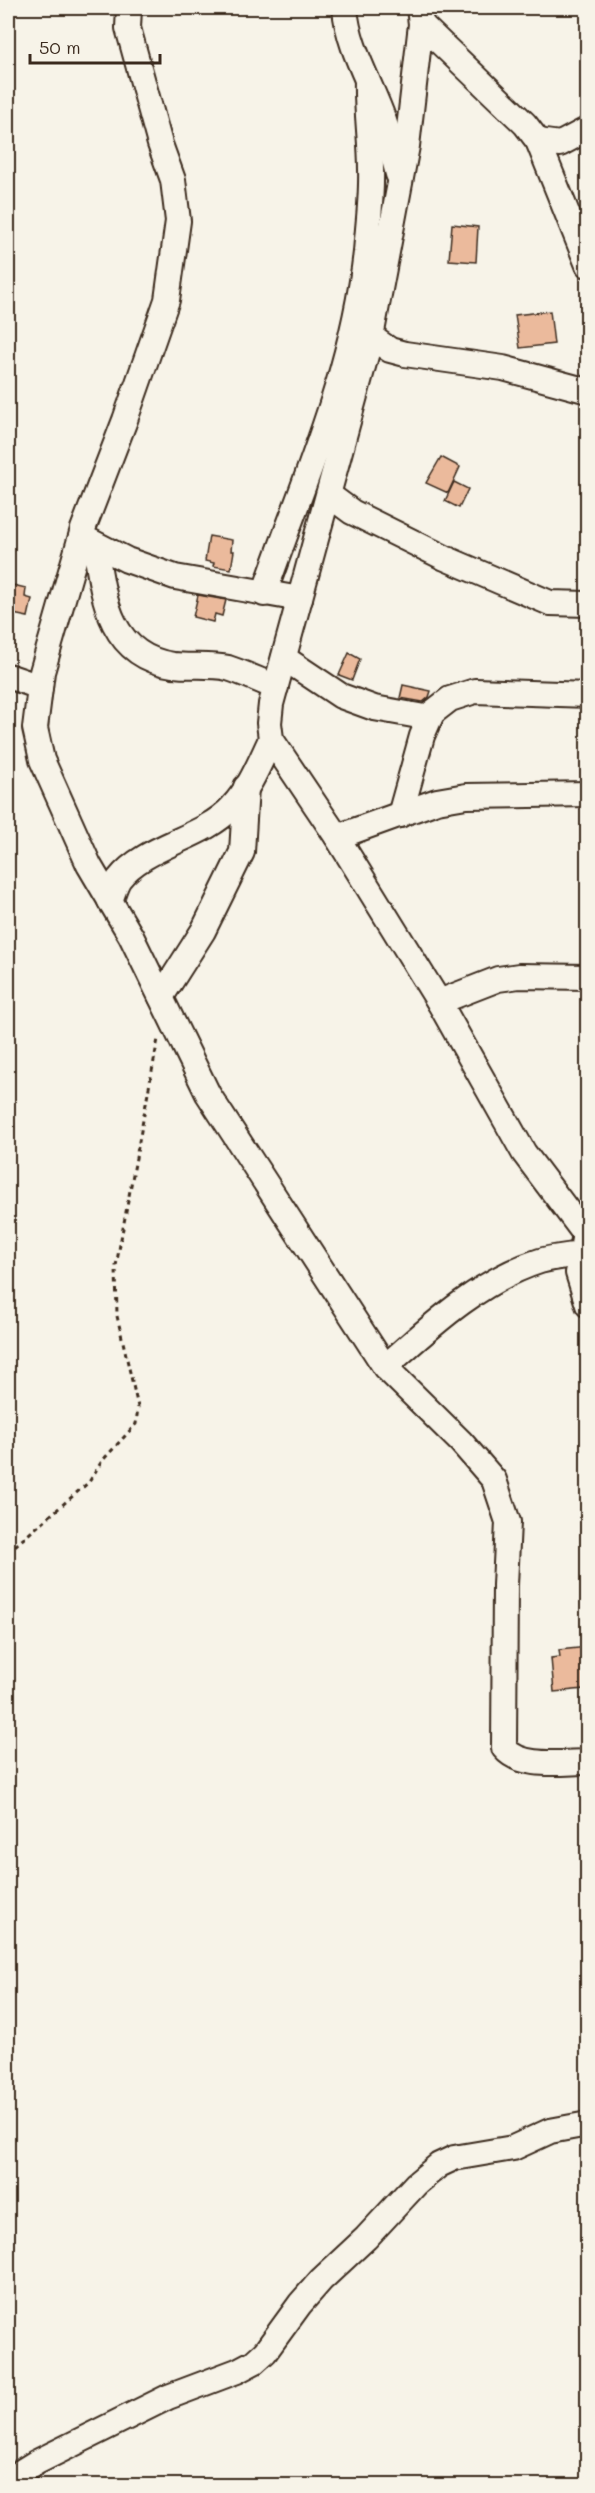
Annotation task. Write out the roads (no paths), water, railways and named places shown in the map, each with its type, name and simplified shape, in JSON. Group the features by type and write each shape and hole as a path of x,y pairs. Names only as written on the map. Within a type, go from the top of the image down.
{"street":[{"path":"129,8 128,28 160,144 173,180 178,221 167,300 42,672 35,729 42,760 89,865 131,936 208,1094 385,1367 461,1442 494,1480 508,1522 505,1585 504,1748 510,1755 528,1761 588,1762"},
{"path":"345,8 346,20 366,80 384,121 400,183"},
{"path":"420,16 525,124 538,141 588,265"},
{"path":"420,16 407,146 370,338 276,687 269,723 271,739 337,837 439,1002 524,1153 585,1242 578,1273 588,1305"},
{"path":"264,594 290,520 316,457 340,384 355,318 366,252 371,170 366,113 366,80"},
{"path":"538,141 560,144 588,129"},
{"path":"370,338 390,350 405,354 503,368 588,391"},
{"path":"329,495 352,512 446,558 550,603 588,604"},
{"path":"88,540 127,560 176,577 300,599"},
{"path":"88,540 110,616 124,639 146,657 171,664 226,668 276,687"},
{"path":"284,658 341,696 374,708 430,718"},
{"path":"8,676 40,687"},
{"path":"400,814 415,755 432,713 450,699 476,692 588,695"},
{"path":"110,900 119,880 135,864 216,820 231,808 246,787 271,739"},
{"path":"160,997 203,932 242,852 246,787"},
{"path":"337,837 437,801 466,796 588,794"},
{"path":"439,1002 498,979 519,976 588,976"},
{"path":"385,1367 444,1315 507,1275 585,1242"},
{"path":"8,2480 37,2462 168,2397 237,2371 254,2362 265,2352 300,2304 321,2280 366,2238 416,2184 439,2165 454,2158 513,2148 550,2131 588,2124"}]}
